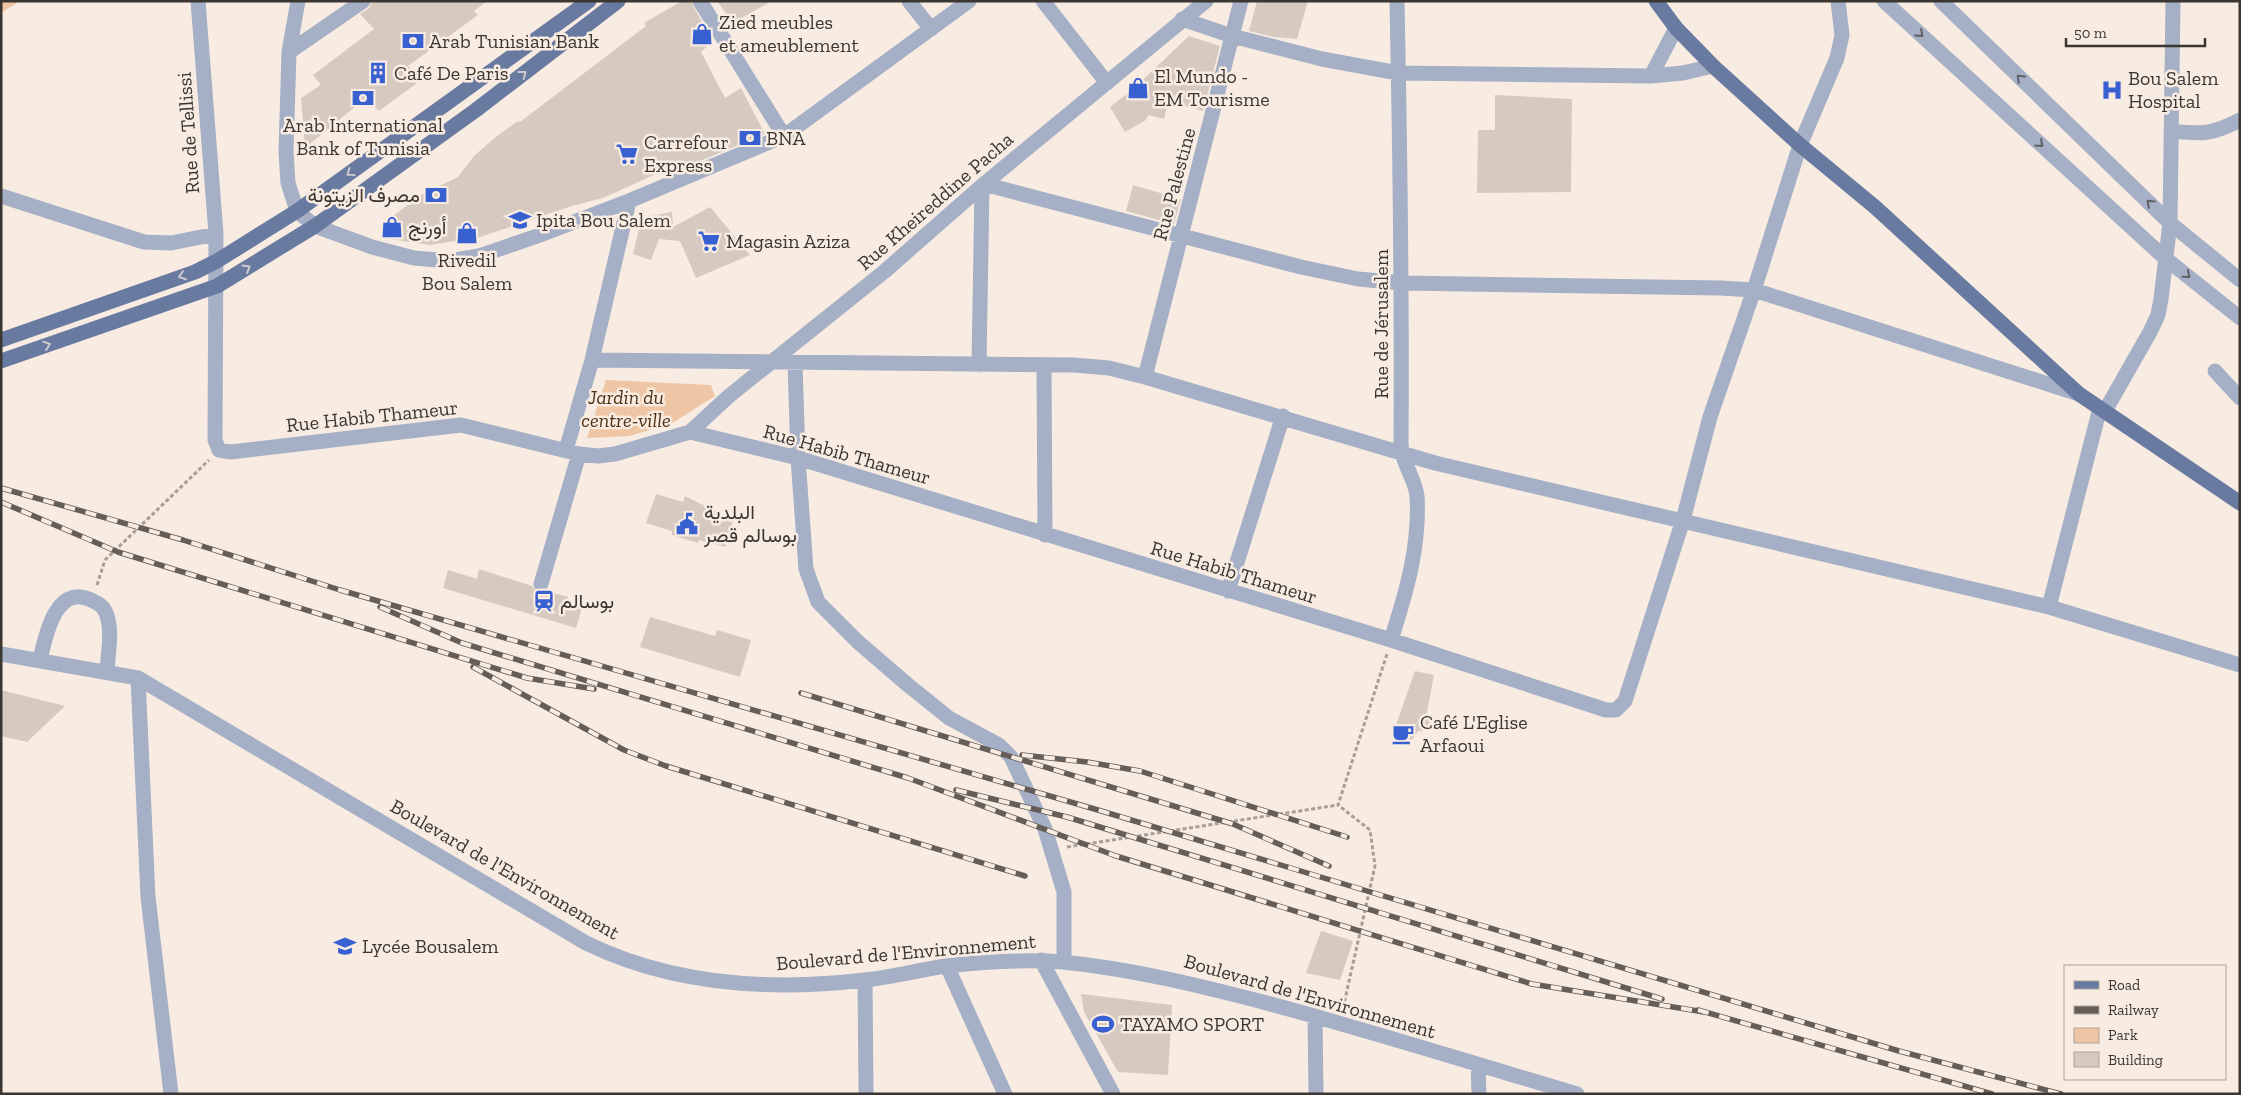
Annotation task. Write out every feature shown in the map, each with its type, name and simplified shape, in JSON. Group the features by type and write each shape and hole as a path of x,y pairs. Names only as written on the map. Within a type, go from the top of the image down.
{"main road":[{"path":"3,337 195,272 217,261 297,211 589,1"},
{"path":"1,361 217,286 315,226 476,110 618,1"},
{"path":"1656,1 1676,28 1713,66 1800,145 1875,207 2079,394 2240,503"},
{"path":"464,90 476,110"}],"street":[{"name":"Rue de Tellissi","path":"198,1 216,234 217,286"},
{"path":"298,1 289,52 286,167 297,211 315,226 372,247 414,258 449,261 479,256 630,201 784,136 969,1"},
{"path":"289,52 363,1"},
{"path":"700,1 784,136"},
{"path":"908,1 931,29"},
{"path":"1043,1 1107,83"},
{"name":"Rue Kheireddine Pacha","path":"690,432 771,362 885,271 983,185 1206,1"},
{"name":"Rue Palestine","path":"1145,377 1241,1"},
{"name":"Rue de Jérusalem","path":"1392,640 1410,580 1416,542 1417,494 1401,453 1402,283 1397,1"},
{"path":"1683,520 1710,416 1754,290 1800,145 1837,58 1842,35 1838,1"},
{"path":"1884,1 2166,259 2240,318"},
{"path":"1941,1 2170,223 2240,280"},
{"path":"2049,607 2102,409 2134,363 2158,315 2170,223 2173,1"},
{"path":"1182,19 1232,36 1322,59 1398,73 1651,76 1713,66"},
{"path":"1651,76 1676,28"},
{"path":"2171,131 2198,133 2218,131 2240,120"},
{"path":"979,365 983,185 1301,267 1358,279 1402,283 1710,287 1754,290 2079,394"},
{"path":"1,196 144,242 171,243 216,234"},
{"path":"541,584 630,201"},
{"path":"217,286 215,440 219,450"},
{"path":"592,360 1044,365 1108,368 1283,416 1401,453 2049,607 2240,665"},
{"path":"795,363 798,458 806,569 818,602 858,642 908,686 949,718 999,745 1011,757 1037,809 1064,892 1064,962"},
{"path":"1044,365 1045,535"},
{"path":"2215,371 2240,398"},
{"path":"1228,591 1283,416"},
{"name":"Rue Habib Thameur","path":"219,450 231,452 462,424 572,452 598,456 615,454 690,432 798,458 1392,640 1606,710 1616,710 1626,701 1683,520"},
{"path":"40,660 48,626 55,613 67,600 82,596 100,604 107,614 110,631 107,671"},
{"name":"Boulevard de l'Environnement","path":"1,654 76,668 107,671 138,678 586,942 619,959 691,977 746,984 802,984 865,980 947,966 1042,960 1064,962 1169,978 1315,1016 1577,1094"},
{"path":"138,678 148,897 171,1094"},
{"path":"1042,960 1113,1094"},
{"path":"947,966 1005,1094"},
{"path":"865,980 866,1094"},
{"path":"1315,1016 1316,1094"},
{"path":"1478,1065 1479,1094"}],"path":[{"path":"92,600 104,560 219,450"},
{"path":"1338,805 1392,640"},
{"path":"1051,850 1338,805 1370,830 1375,866 1340,1024"}],"green space":[{"path":"1,1 20,1 1,13"},
{"name":"Jardin du centre-ville","path":"606,380 711,385 715,396 671,424 629,436 587,438"}],"building":[{"path":"372,1 487,1 474,11 478,15 408,66 421,80 379,111 366,98 305,148 301,98 321,85 313,75 374,29 360,14 369,8"},
{"path":"682,1 691,1 702,22 709,45 701,52 725,98 741,88 765,134 705,159 680,167 678,164 603,198 572,206 480,237 430,245 390,239 383,224 421,195 458,177 475,155 497,136 518,121 520,122 646,26 644,23"},
{"path":"717,1 772,1 733,23"},
{"path":"1257,1 1308,1 1297,39 1274,37 1249,31"},
{"path":"1189,36 1220,46 1203,111 1168,101 1164,119 1148,115 1146,120 1125,132 1110,107 1131,91"},
{"path":"1495,95 1572,99 1571,192 1477,193 1478,130 1495,130"},
{"path":"1133,185 1181,199 1174,224 1126,211"},
{"name":"Magasin Aziza","path":"710,207 750,255 696,278 680,241 659,239 651,260 633,254 640,225 645,217 672,212 673,227"},
{"path":"656,494 683,502 685,496 733,520 725,547 699,540 698,543 672,535 672,531 646,523"},
{"path":"479,569 532,586 538,593 547,591 568,597 566,604 582,608 576,628 443,588 448,570 477,579"},
{"path":"650,617 715,636 717,630 751,640 740,677 640,647"},
{"path":"1415,671 1434,675 1426,717 1431,719 1427,731 1418,731 1408,745 1396,742 1397,722"},
{"path":"1,690 65,706 27,742 1,736"},
{"path":"1321,931 1353,941 1340,980 1306,973"},
{"path":"1081,994 1172,1005 1168,1075 1118,1072 1084,1012"}],"railway":[{"path":"1,488 183,540 340,590 1098,810 1899,1051 2061,1094"},
{"path":"1,502 118,552 527,678 594,689"},
{"path":"380,607 462,643 908,778 1116,856 1532,984 1704,1012"},
{"path":"473,667 624,750 666,766 1025,876"},
{"path":"801,693 1233,824 1329,866"},
{"path":"1022,755 1087,762 1140,771 1347,837"},
{"path":"956,790 1067,817 1662,999"},
{"path":"1698,1010 1992,1094"}],"place":[{"name":"Zied meubles et ameublement","path":"702,34"},
{"name":"Arab Tunisian Bank","path":"413,41"},
{"name":"Café De Paris","path":"378,73"},
{"name":"El Mundo - EM Tourisme","path":"1138,88"},
{"name":"Bou Salem Hospital","path":"2112,90"},
{"name":"Arab International Bank of Tunisia","path":"363,98"},
{"name":"BNA","path":"750,138"},
{"name":"Carrefour Express","path":"627,154"},
{"name":"مصرف الزيتونة","path":"436,195"},
{"name":"Ipita Bou Salem","path":"520,220"},
{"name":"أورنج","path":"392,227"},
{"name":"Rivedil Bou Salem","path":"467,233"},
{"name":"Magasin Aziza","path":"709,241"},
{"name":"البلدية بوسالم قصر","path":"687,524"},
{"name":"بوسالم","path":"544,601"},
{"name":"Café L'Eglise Arfaoui","path":"1403,734"},
{"name":"Lycée Bousalem","path":"345,946"},
{"name":"TAYAMO SPORT","path":"1103,1024"}]}
